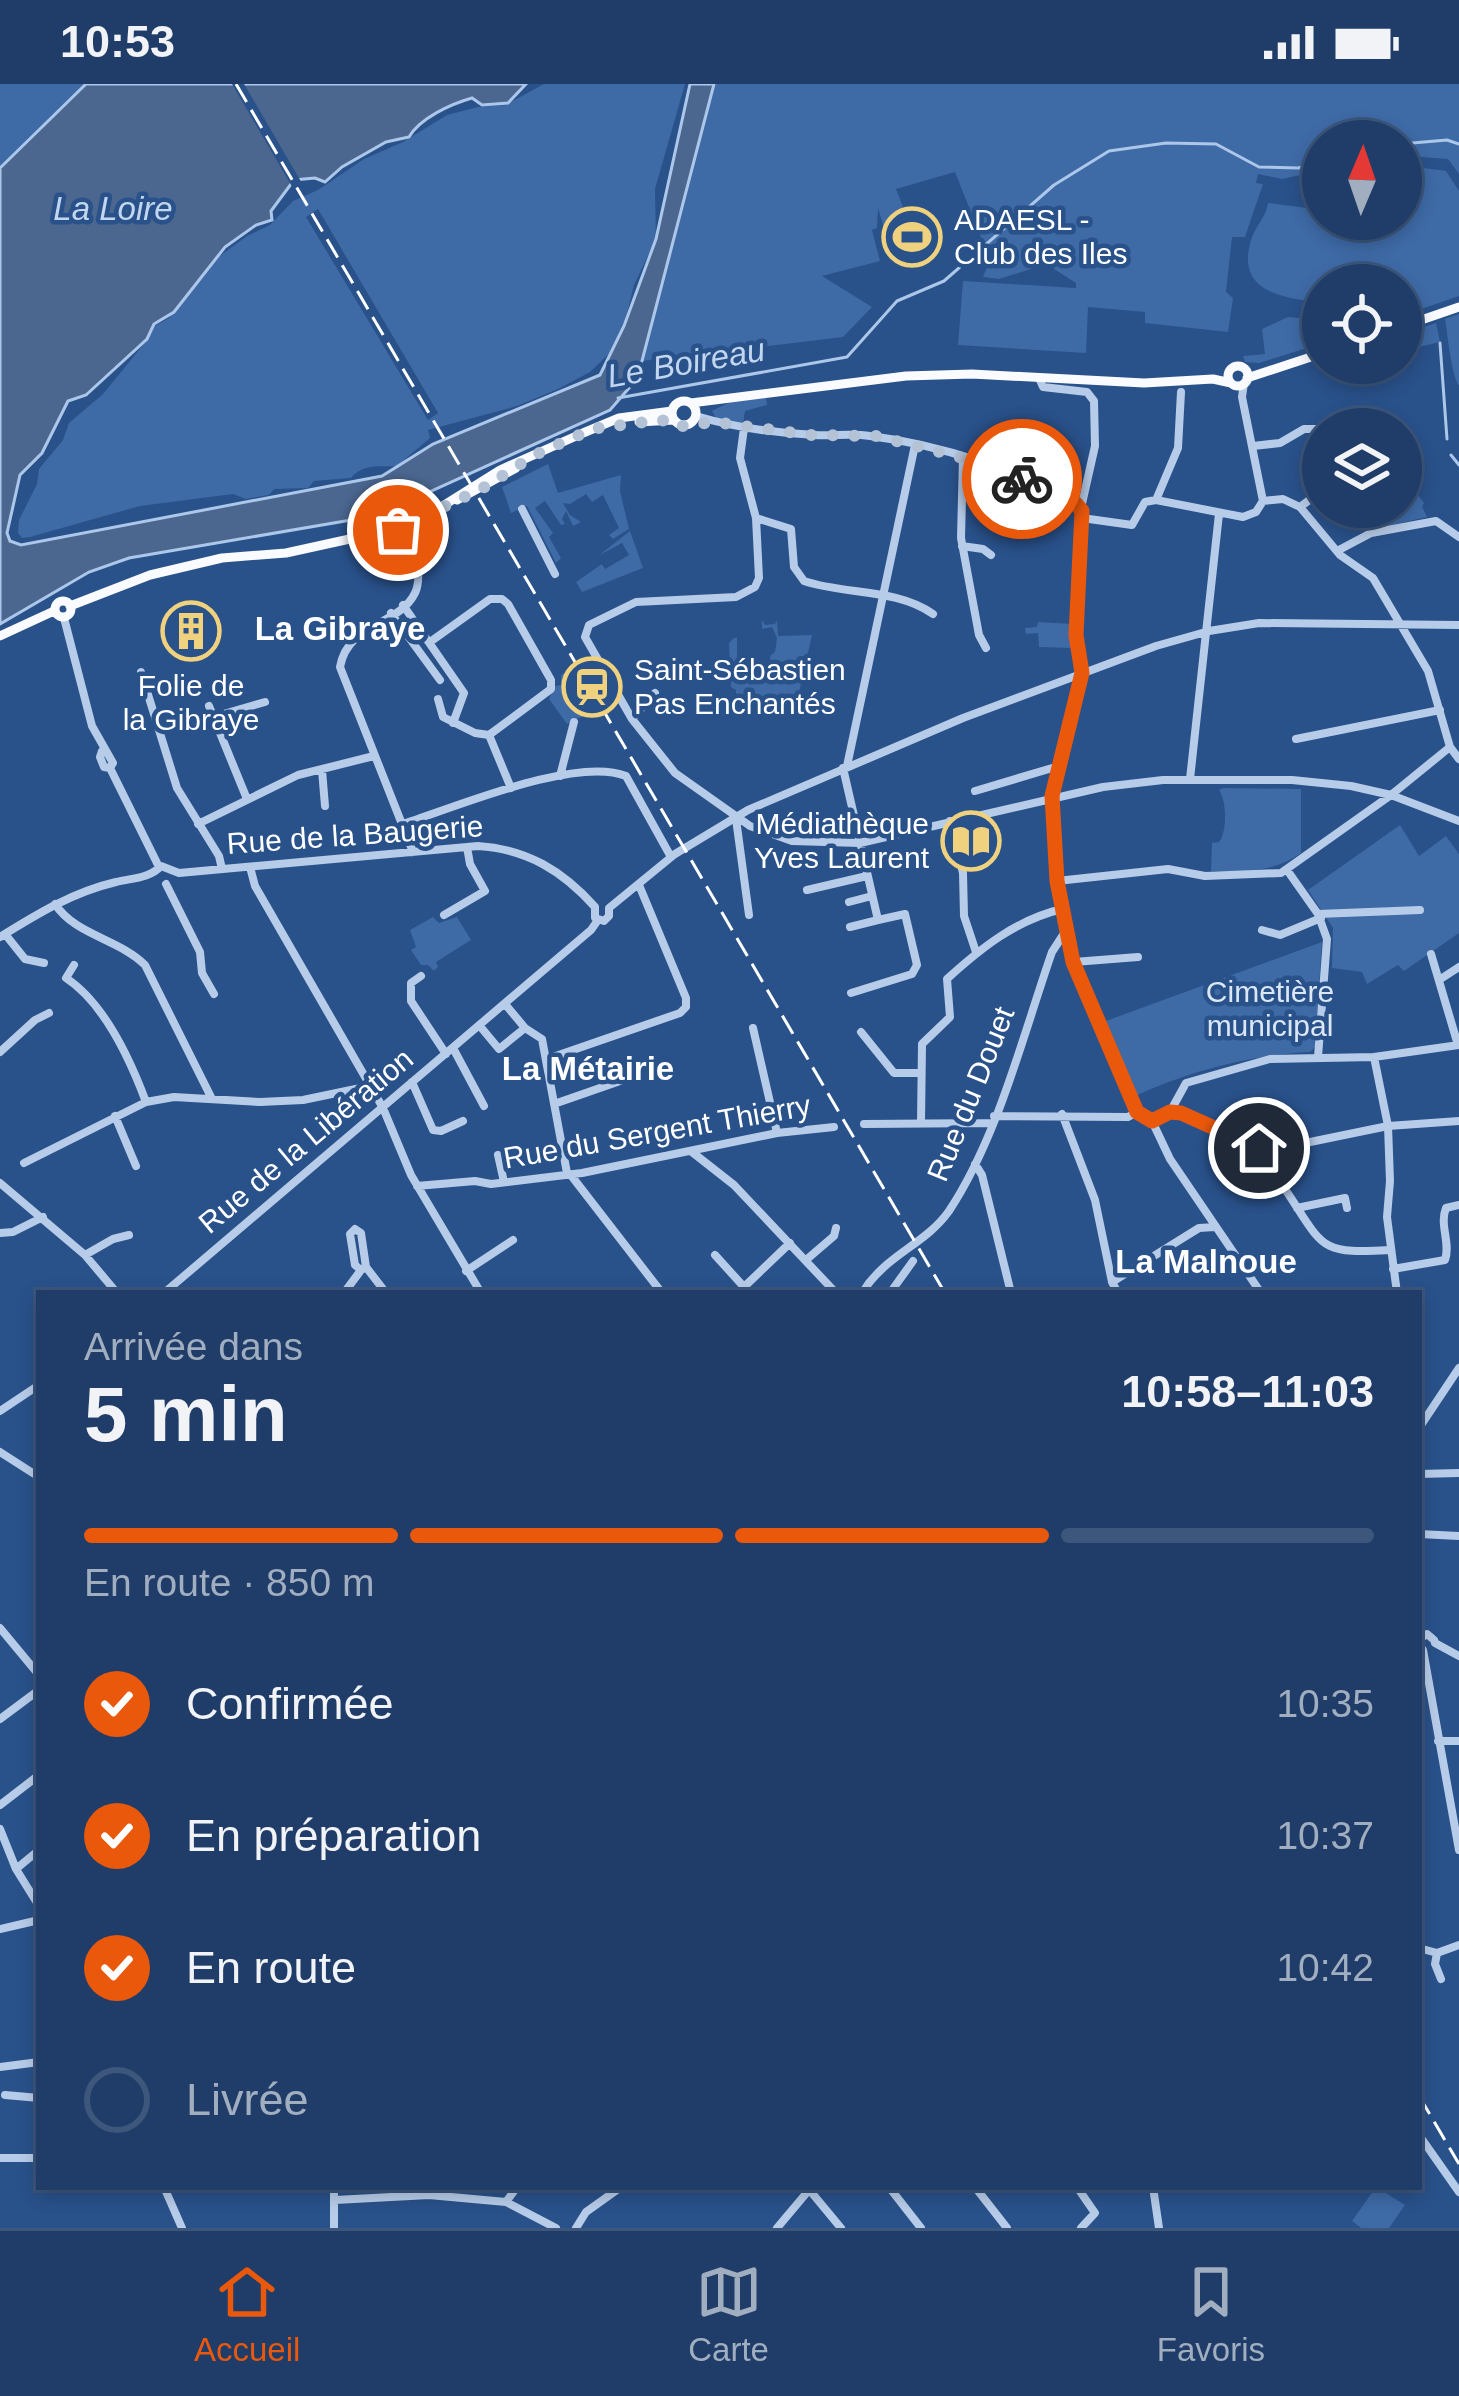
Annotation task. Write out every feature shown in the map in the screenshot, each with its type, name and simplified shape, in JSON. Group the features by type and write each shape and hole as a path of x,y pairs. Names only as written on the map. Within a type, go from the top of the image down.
{"main road":[{"path":"1422,320 1459,307"},
{"path":"672,416 682,426 719,399 906,376 1144,383 1238,378 1302,359"},
{"path":"672,416 680,402 694,414"},
{"path":"0,636 150,574 407,530 446,503 592,429 672,416"}],"street":[{"path":"1040,378 1042,387 1087,392 1094,401 1095,446 1082,513 1076,635 1082,673 1052,800 1057,881 1070,950 1137,1112 1152,1121 1158,1140 1260,1290"},
{"path":"1238,378 1263,500"},
{"path":"1156,500 1178,448 1181,392"},
{"path":"694,414 744,428 876,436 915,445 995,466 1082,513 1132,525 1145,502 1156,500 1250,516 1263,500 1283,499 1300,507 1337,551 1373,578 1428,671 1450,747 1459,759"},
{"path":"744,428 740,458 756,518 759,578 750,592 736,597 636,602 590,625 585,637 632,719 675,773 736,818 791,841 860,843 1145,781 1190,779 1351,786 1459,820"},
{"path":"1253,446 1280,443 1302,430"},
{"path":"878,920 845,767 915,445"},
{"path":"963,458 962,546 979,635 986,648"},
{"path":"522,509 555,574"},
{"path":"1190,779 1219,514"},
{"path":"756,518 791,529 794,566 804,581 885,596 922,606 933,614"},
{"path":"1337,551 1371,533 1436,521 1459,537"},
{"path":"407,530 417,589 403,605 352,641 340,662 342,679 413,852"},
{"path":"962,546 983,549 991,556"},
{"path":"430,642 490,599 508,604 551,688 489,735"},
{"path":"403,605 464,693 453,723"},
{"path":"391,614 440,680"},
{"path":"59,615 102,751 109,753 110,768 158,883 166,884"},
{"path":"609,908 602,904 593,914 607,920 609,908 673,855 736,818 845,767 1082,673 1209,631 1258,623 1459,625"},
{"path":"141,671 177,788 222,869"},
{"path":"632,719 655,693"},
{"path":"438,699 443,717 489,735 511,788"},
{"path":"247,799 211,711 265,702"},
{"path":"1296,739 1440,710"},
{"path":"560,776 574,722"},
{"path":"1057,881 1168,869 1205,876 1269,875 1288,870 1450,747"},
{"path":"199,824 298,775 374,756"},
{"path":"974,790 1059,766"},
{"path":"403,824 511,788 599,769 626,776 673,855"},
{"path":"322,770 325,806"},
{"path":"736,818 749,915"},
{"path":"950,821 963,873 967,930 976,952"},
{"path":"444,915 484,891 467,847"},
{"name":"Rue de la Baugerie","path":"172,872 467,847 505,849 543,862 595,907"},
{"path":"44,963 25,959 3,936 55,904 106,884 166,867 172,872 166,884"},
{"path":"250,867 255,886 383,1108 417,1186 478,1289"},
{"path":"1288,870 1319,916 1328,962 1318,1057"},
{"path":"807,890 867,876"},
{"path":"166,884 200,952 202,973 214,994"},
{"path":"547,1058 686,1007 639,885"},
{"path":"849,902 872,896"},
{"path":"55,904 69,921 145,965 212,1099"},
{"path":"921,1122 922,1041 950,1015 947,979 976,952 1012,929 1062,909"},
{"path":"1262,930 1280,934 1319,916 1420,910"},
{"path":"850,927 905,914 917,970 851,993"},
{"name":"Rue de la Libération","path":"168,1290 598,920"},
{"name":"Rue du Douet","path":"864,1290 878,1270 927,1234 949,1210 975,1164 1054,950 1066,931"},
{"path":"1054,950 1070,950"},
{"path":"1152,1121 1170,1112 1180,1089 1190,1081 1270,1059 1374,1057 1458,1045 1431,953"},
{"path":"1073,962 1138,957"},
{"path":"60,991 74,965"},
{"path":"1439,980 1459,967"},
{"path":"421,976 411,982 411,1001 484,1106"},
{"path":"66,978 95,1005 146,1102"},
{"path":"505,1004 525,1028 542,1039 568,1173 660,1290"},
{"path":"0,1052 49,1013"},
{"path":"479,1025 499,1049 525,1028"},
{"path":"752,1028 777,1133"},
{"path":"861,1033 894,1073 921,1073"},
{"path":"1374,1057 1388,1126 1389,1250 1396,1290"},
{"path":"554,1103 646,1072"},
{"path":"412,1082 433,1130 463,1120"},
{"path":"24,1163 146,1102 174,1096 304,1100 370,1086"},
{"path":"864,1124 1062,1114 1128,1117 1137,1112"},
{"path":"1170,1112 1208,1122 1259,1148 1388,1126 1459,1121"},
{"path":"1062,1114 1095,1200 1116,1290"},
{"path":"116,1116 136,1166"},
{"name":"Rue du Sergent Thierry","path":"417,1186 568,1173 777,1133 833,1127"},
{"path":"692,1152 734,1185 833,1290"},
{"path":"498,1155 504,1182"},
{"path":"975,1164 982,1175 1010,1290"},
{"path":"0,1184 86,1255 115,1290"},
{"path":"1286,1192 1326,1246 1345,1252 1389,1250"},
{"path":"1297,1208 1345,1198 1347,1208"},
{"path":"1393,1269 1445,1260 1443,1216 1446,1208 1459,1204"},
{"path":"1199,1228 1206,1211"},
{"path":"0,1233 43,1217"},
{"path":"1112,1282 1199,1228 1217,1227"},
{"path":"806,1260 834,1236 836,1228"},
{"path":"86,1255 129,1235"},
{"path":"466,1270 513,1240"},
{"path":"716,1255 744,1290 790,1243"},
{"path":"892,1290 913,1261"},
{"path":"346,1290 364,1268 383,1290"},
{"path":"1422,1423 1459,1368"},
{"path":"0,1412 36,1387"},
{"path":"1422,1403 1431,1409"},
{"path":"0,1453 36,1475"},
{"path":"1422,1474 1459,1473"},
{"path":"1422,1534 1459,1536"},
{"path":"0,1628 36,1672"},
{"path":"1422,1640 1430,1651 1435,1643 1459,1656"},
{"path":"1422,1656 1424,1691 1459,1850"},
{"path":"0,1719 36,1692"},
{"path":"1438,1742 1459,1741"},
{"path":"0,1805 36,1777"},
{"path":"0,1829 36,1901"},
{"path":"16,1869 36,1852"},
{"path":"0,1929 36,1921"},
{"path":"1422,1949 1438,1953 1459,1945"},
{"path":"1438,1953 1435,1964 1441,1979"},
{"path":"0,2067 36,2062"},
{"path":"5,2095 36,2098"},
{"path":"1422,2139 1459,2192"},
{"path":"1422,2151 1431,2150"},
{"path":"0,2158 36,2158"},
{"path":"165,2190 182,2228"},
{"path":"334,2190 334,2228"},
{"path":"506,2202 516,2190"},
{"path":"576,2228 586,2212 616,2190"},
{"path":"777,2228 807,2190"},
{"path":"809,2190 841,2228"},
{"path":"891,2190 921,2228"},
{"path":"976,2190 1007,2228"},
{"path":"1080,2190 1094,2213 1081,2228"},
{"path":"1153,2190 1159,2228"},
{"path":"335,2200 430,2195 506,2202 556,2228"}],"green space":[{"path":"0,84 107,84 31,137 0,168"},
{"path":"544,84 685,84 655,189 656,239 634,285 612,351 590,372 517,406 428,430 430,438 397,466 366,468 351,478 314,481 308,488 274,489 269,495 246,499 233,494 140,506 22,538 19,520 37,484 39,469 63,440 69,423 103,394 153,327 169,318 210,263 270,225 293,201 364,159 447,115 505,105","holes":["318,209 438,413 428,420 306,217"]},
{"path":"714,84 1459,84 1459,174 1448,159 1422,157 1422,120 1302,120 1302,175 1282,179 1258,174 1256,183 1263,184 1245,237 1232,237 1226,292 1233,298 1228,332 1145,323 1145,312 1088,307 1086,353 958,345 963,281 1076,288 1076,283 1054,269 1053,262 999,279 983,277 990,260 955,172 896,189 909,222 885,231 878,208 877,228 872,230 880,261 822,276 872,307 843,337 642,361"},
{"path":"1424,168 1446,171 1459,191 1459,296 1422,309 1422,264 1302,264 1302,300 1278,295 1256,281 1248,256 1268,203 1302,207 1302,240 1422,240"},
{"path":"1459,314 1459,386 1445,319"},
{"path":"1288,317 1302,318 1302,350 1259,363 1245,362 1243,356 1265,354 1262,329"},
{"path":"1436,323 1440,342 1422,346 1422,327"},
{"path":"766,398 767,405 745,411 743,424 716,418 712,411 730,402"},
{"path":"548,464 558,493 621,475 629,529 613,539 609,535 619,528 603,495 592,502 586,494 563,503 581,522 573,526 566,511 561,525 545,501 535,508 553,533 549,537 561,558 556,563 527,506 511,513 502,487"},
{"path":"630,531 643,568 582,592 576,582 602,564 605,569 629,555 622,543 598,556"},
{"path":"762,620 765,625 777,620 778,636 812,635 798,697 736,699 729,643 734,638 737,657 752,658 754,672 762,680 771,680 770,656 777,638 772,627 762,629"},
{"path":"1038,622 1073,624 1073,648 1039,647 1038,633 1026,634 1025,628 1037,627"},
{"path":"568,671 591,712 567,724 549,699"},
{"path":"1301,789 1301,853 1269,867 1211,871 1212,843 1219,842 1225,824 1219,790"},
{"path":"1400,825 1419,856 1446,836 1459,854 1459,933 1404,971 1398,965 1367,984 1362,972 1332,968 1333,928 1308,890"},
{"path":"433,917 439,923 457,917 471,940 436,962 434,971 421,965 411,950 416,947 410,930"},
{"name":"Cimetière municipal","path":"1322,942 1315,1047 1310,1052 1220,1066 1135,1096 1103,1022"},
{"path":"1374,2190 1405,2205 1389,2228 1361,2228 1352,2221"}],"water":[{"name":"La Loire","path":"86,84 526,84 508,103 482,105 472,98 446,108 409,137 386,142 325,182 294,180 271,211 272,220 256,225 225,247 174,312 154,324 147,339 86,395 68,401 42,453 20,475 7,533 10,541 21,545 382,476 433,444 600,375 656,239 690,84 714,84 642,361 630,387 610,410 396,507 357,519 129,558 89,572 0,624 0,168"}],"pier":[{"path":"232,84 244,84 303,185 294,190"}],"waterway":[{"name":"Le Boireau","path":"1422,142 1459,144"},
{"name":"Le Boireau","path":"618,398 847,357 897,301 944,281 1054,185 1109,151 1166,143 1216,144 1259,167 1302,167"},
{"path":"1440,343 1447,439"},
{"path":"1451,455 1459,465"}],"railway":[{"path":"236,84 943,1290"},
{"path":"1422,2101 1459,2164"}],"way so far":[{"path":"398,530 403,538 412,537 446,503 592,429 652,421 876,436 995,466 1022,479"}],"place":[{"name":"ADAESL - Club des Iles","path":"912,237"},
{"name":"Folie de la Gibraye","path":"191,631"},
{"name":"Saint-Sébastien Pas Enchantés","path":"592,687"},
{"name":"Médiathèque Yves Laurent","path":"971,841"}],"district":[{"name":"La Gibraye","path":"340,628"},
{"name":"La Métairie","path":"588,1068"},
{"name":"La Malnoue","path":"1206,1261"}],"route":[{"path":"1022,479 1082,511 1076,635 1082,673 1052,796 1057,881 1073,962 1137,1112 1152,1121 1170,1112 1181,1113 1259,1148"}]}
